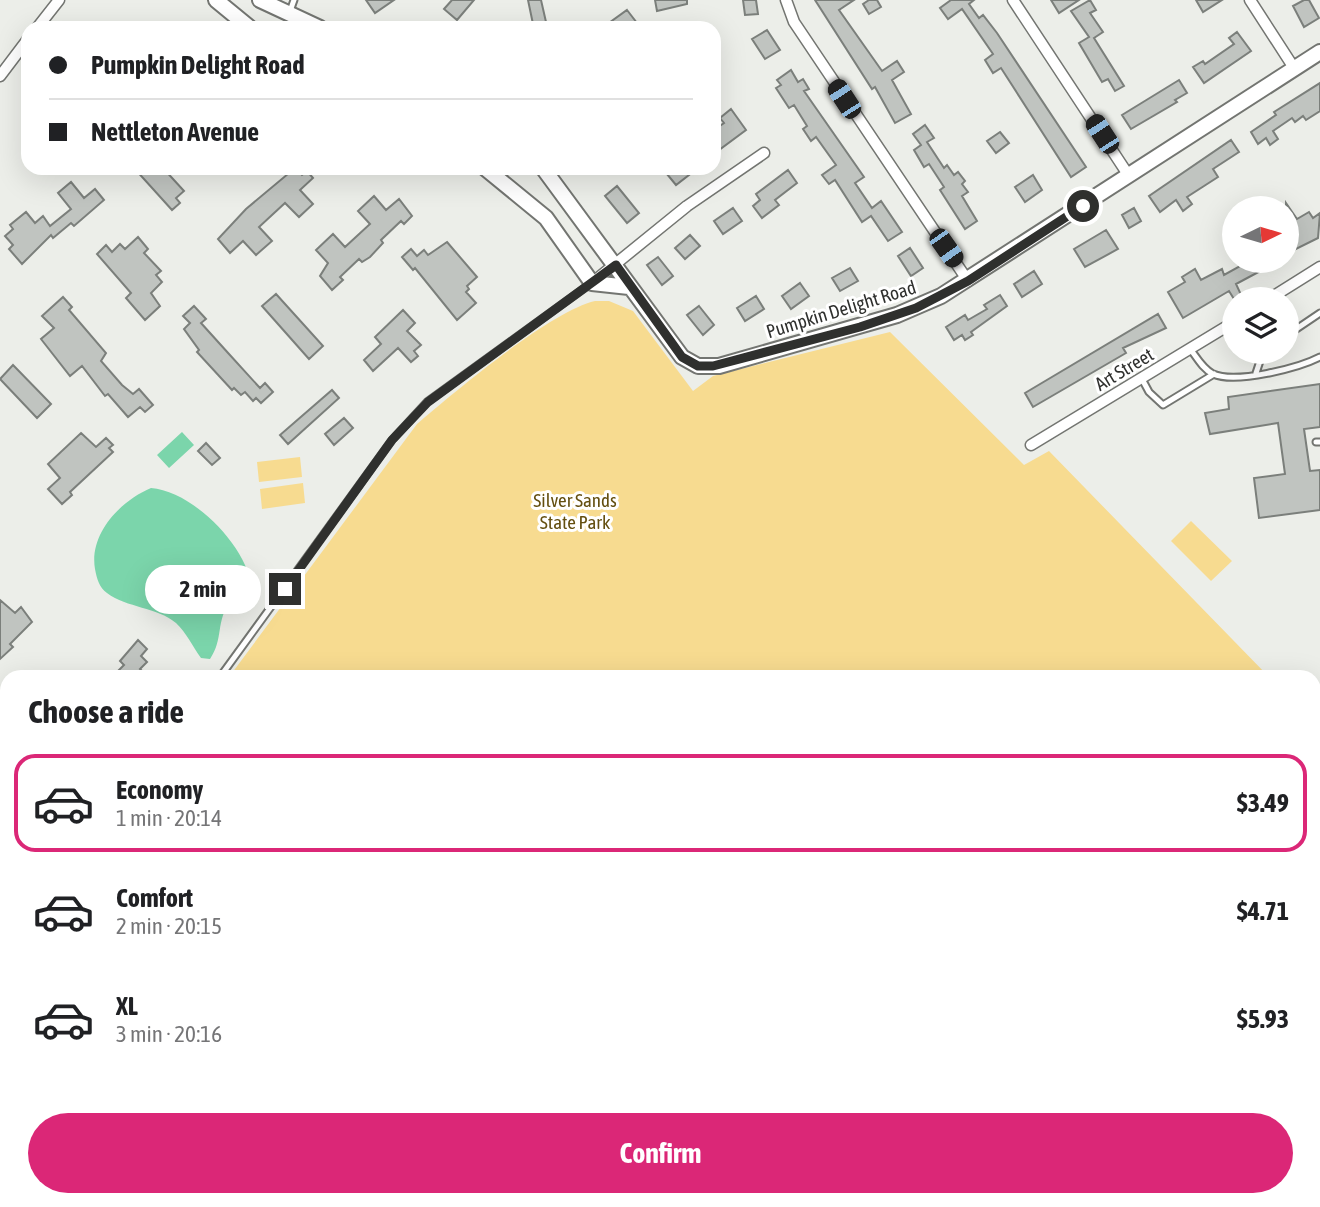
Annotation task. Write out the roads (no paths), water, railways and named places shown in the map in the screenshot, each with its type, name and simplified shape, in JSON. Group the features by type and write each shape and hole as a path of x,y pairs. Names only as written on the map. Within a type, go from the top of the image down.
{"street":[{"path":"42,21 59,0"},
{"path":"216,0 242,21"},
{"path":"260,0 303,21"},
{"path":"786,0 801,33 968,281"},
{"path":"1013,0 1129,176"},
{"path":"1250,0 1294,68"},
{"path":"0,76 21,49"},
{"name":"Pumpkin Delight Road","path":"629,287 682,357 690,363 708,367 749,358 897,315 968,281 1320,52"},
{"path":"592,283 687,206 764,153"},
{"path":"494,175 546,218 592,283 629,287"},
{"path":"548,175 616,265 629,287"},
{"path":"1288,287 1320,267"},
{"name":"Art Street","path":"1031,445 1222,330"}],"lane":[{"path":"288,15 294,0"},
{"path":"225,670 392,440 428,402 464,372 592,283"},
{"path":"1299,327 1320,313"},
{"path":"1191,350 1202,365 1214,374 1227,376 1303,366 1320,357"},
{"path":"1256,373 1259,364"},
{"path":"1142,379 1149,392 1163,405 1214,374"}],"park label":[{"name":"Silver Sands State Park","path":"575,511"}]}
